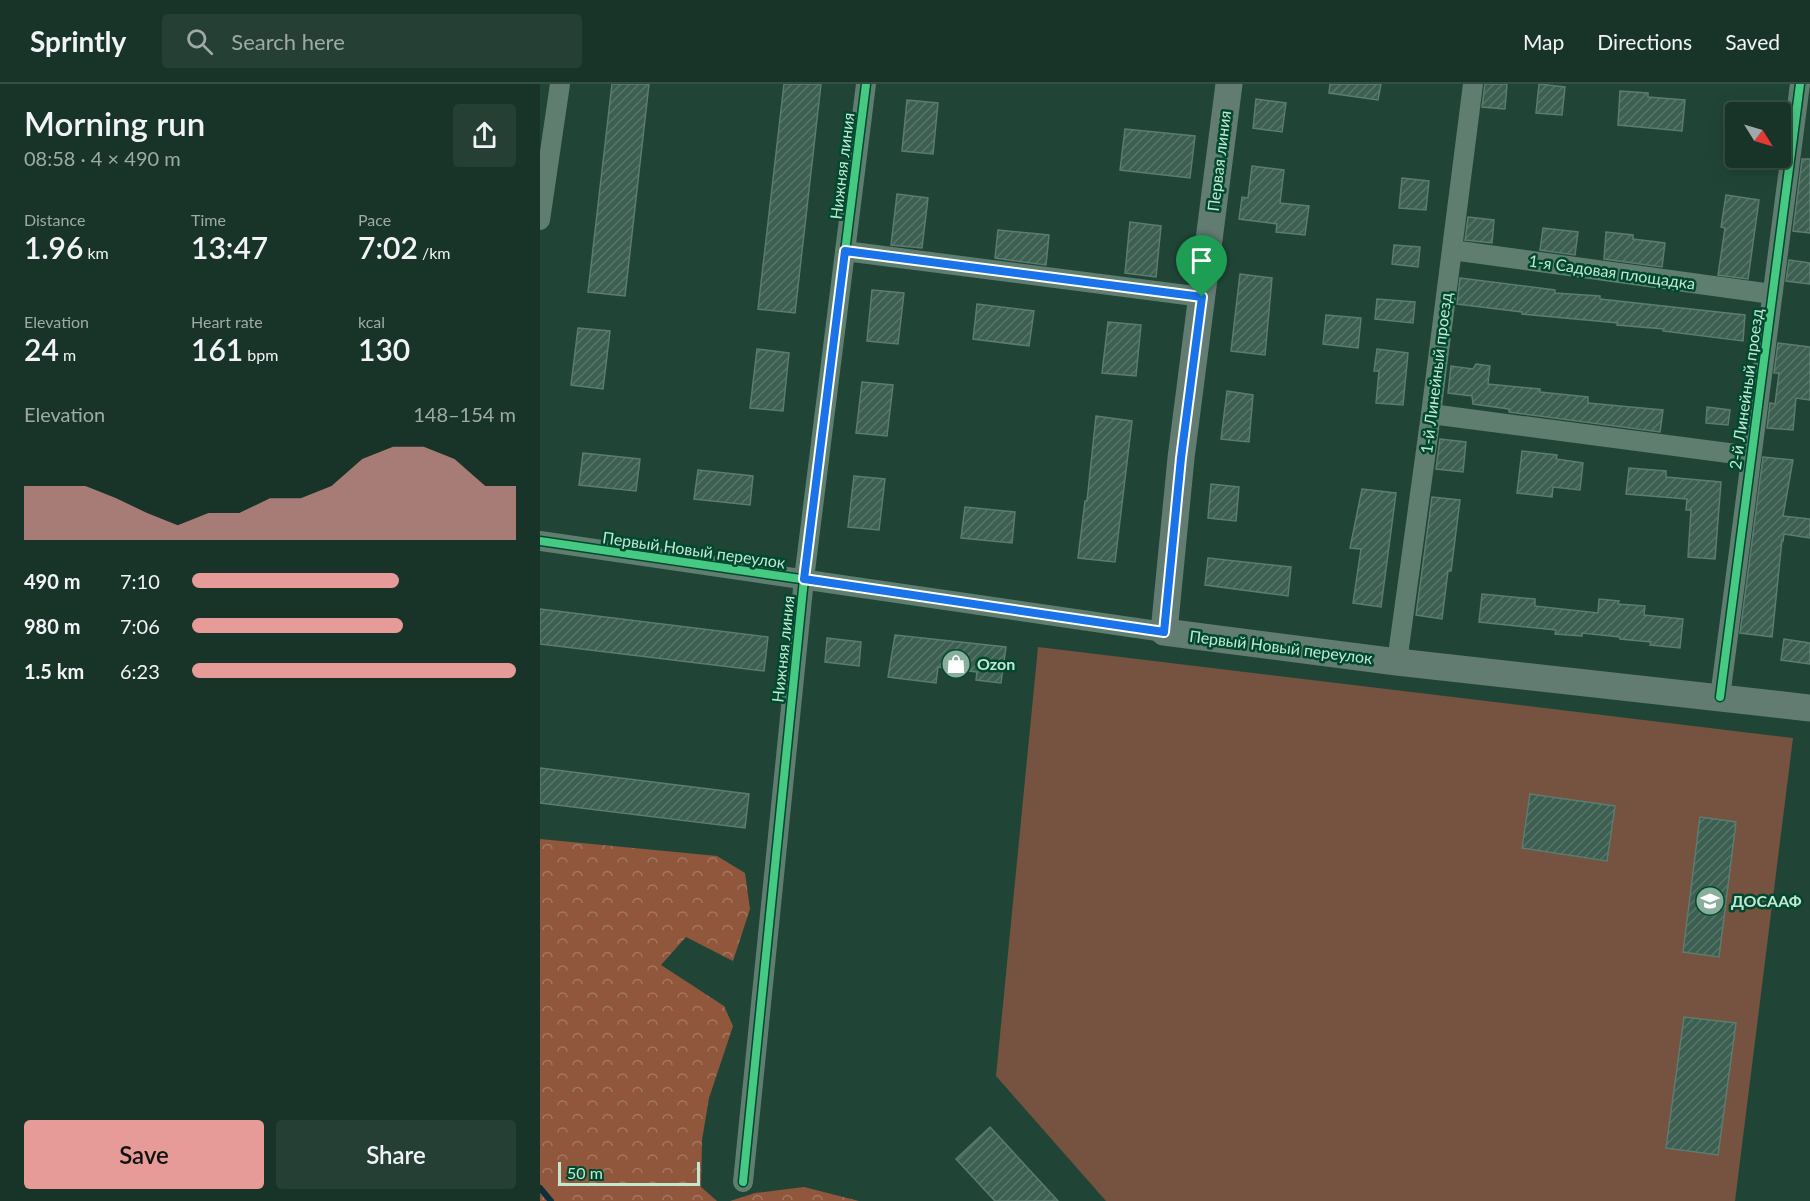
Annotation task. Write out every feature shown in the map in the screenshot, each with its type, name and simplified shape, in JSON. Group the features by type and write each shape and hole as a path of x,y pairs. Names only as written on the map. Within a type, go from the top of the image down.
{"main road":[{"name":"Первая линия","path":"1164,632 1181,458 1229,84"},
{"name":"Первый Новый переулок","path":"1164,632 1396,662 1810,708"}],"street":[{"path":"540,220 560,84"},
{"name":"Нижняя линия","path":"743,1182 804,579 866,84"},
{"name":"1-й Линейный проезд","path":"1396,662 1431,414 1473,84"},
{"name":"2-й Линейный проезд","path":"1720,697 1800,84"},
{"name":"1-я Садовая площадка","path":"1452,250 1772,294"},
{"path":"845,251 1202,297"},
{"path":"1431,414 1751,456"},
{"name":"Первый Новый переулок","path":"540,541 1164,632"}],"green space":[{"path":"540,839 717,856 745,873 750,909 733,961 686,937 661,965 724,1006 733,1026 709,1098 702,1140 701,1187 717,1201 540,1201"},
{"path":"804,1187 859,1201 730,1201 755,1193"}],"shaded area":[{"path":"1038,647 1793,738 1735,1201 1106,1201 996,1076"}],"building":[{"path":"612,84 649,84 625,296 588,292"},
{"path":"784,84 821,84 795,313 758,309"},
{"path":"1330,84 1381,84 1378,100 1329,93"},
{"path":"1485,84 1507,84 1505,109 1482,107"},
{"path":"1539,84 1565,87 1562,115 1536,113"},
{"path":"1620,91 1648,93 1648,97 1685,100 1682,131 1618,125"},
{"path":"1256,99 1286,103 1282,132 1253,128"},
{"path":"907,100 938,103 933,154 902,151"},
{"path":"1125,129 1195,136 1190,178 1120,170"},
{"path":"1802,159 1810,159 1810,233 1793,231"},
{"path":"1252,166 1284,170 1280,203 1309,206 1305,235 1276,232 1277,224 1239,219 1242,197 1248,198"},
{"path":"1402,178 1429,181 1426,210 1399,208"},
{"path":"897,194 928,198 922,248 891,245"},
{"path":"1726,195 1759,200 1748,279 1718,275 1725,228 1721,227"},
{"path":"1468,217 1494,220 1492,243 1465,240"},
{"path":"1130,222 1161,226 1156,277 1125,273"},
{"path":"1543,228 1578,232 1575,255 1540,250"},
{"path":"998,230 1049,235 1046,265 995,258"},
{"path":"1606,232 1633,235 1633,239 1665,243 1662,267 1604,259"},
{"path":"1394,245 1420,247 1418,267 1392,264"},
{"path":"1789,260 1810,263 1810,284 1786,281"},
{"path":"1240,274 1272,278 1265,355 1231,351"},
{"path":"1460,278 1555,290 1555,293 1600,296 1600,299 1745,315 1743,341 1663,331 1664,329 1617,325 1618,323 1522,314 1522,312 1457,304"},
{"path":"872,290 904,293 898,344 867,341"},
{"path":"1377,299 1415,302 1413,323 1375,319"},
{"path":"977,304 1034,311 1029,346 973,339"},
{"path":"1326,315 1361,318 1358,348 1323,344"},
{"path":"1108,322 1141,325 1136,376 1102,373"},
{"path":"578,328 610,331 603,389 571,385"},
{"path":"1778,343 1810,347 1810,400 1796,398 1793,430 1767,428 1770,403 1775,404 1779,373 1774,373"},
{"path":"757,349 789,353 783,411 750,408"},
{"path":"1377,349 1408,353 1403,405 1376,403 1379,371 1374,371"},
{"path":"1476,364 1490,366 1488,384 1588,397 1588,403 1663,410 1660,432 1509,412 1509,409 1473,404 1472,396 1448,393 1451,366 1473,369"},
{"path":"862,382 893,385 887,436 856,433"},
{"path":"1227,391 1253,395 1249,442 1221,439"},
{"path":"1707,407 1730,410 1728,425 1706,423"},
{"path":"1096,416 1132,421 1115,562 1078,558"},
{"path":"1440,439 1466,442 1463,472 1436,469"},
{"path":"1522,451 1557,455 1556,459 1583,463 1580,490 1553,487 1552,497 1517,493"},
{"path":"583,453 640,459 636,491 579,485"},
{"path":"1763,457 1793,460 1783,516 1810,519 1810,538 1784,534 1782,540 1772,637 1740,633"},
{"path":"1629,468 1666,471 1666,477 1721,482 1715,559 1688,557 1691,510 1686,510 1687,499 1626,494"},
{"path":"698,470 753,476 750,505 694,499"},
{"path":"854,476 885,479 879,530 848,527"},
{"path":"1211,484 1239,487 1236,521 1208,518"},
{"path":"1362,489 1396,493 1381,607 1353,603 1361,549 1350,548"},
{"path":"1432,497 1460,500 1442,619 1416,615"},
{"path":"965,507 1015,512 1012,543 961,538"},
{"path":"1208,558 1291,567 1288,596 1205,585"},
{"path":"1482,594 1535,599 1535,606 1598,613 1599,599 1619,601 1618,604 1645,606 1644,615 1683,619 1680,648 1650,645 1651,642 1620,639 1620,637 1582,633 1582,636 1555,634 1556,630 1479,622"},
{"path":"540,609 768,637 764,671 540,644"},
{"path":"895,635 1006,647 1001,683 976,680 977,672 938,667 936,683 888,677"},
{"path":"827,638 861,642 859,666 825,662"},
{"path":"1784,639 1810,643 1810,664 1781,660"},
{"path":"540,768 749,794 745,828 540,803"},
{"path":"1530,794 1615,806 1607,861 1522,848"},
{"path":"1700,817 1736,822 1719,957 1683,952"},
{"path":"1684,1017 1736,1023 1718,1155 1666,1148"},
{"path":"990,1127 1058,1201 995,1201 956,1159"}],"waterway":[{"path":"540,1188 551,1201"}],"cycle path":[{"path":"743,1182 804,579 866,84"},
{"path":"1720,697 1800,84"},
{"path":"540,541 1164,632"}],"place":[{"name":"Ozon","path":"956,664"},
{"name":"ДОСААФ","path":"1710,901"}],"route":[{"path":"845,251 1202,297 1181,458 1164,632 804,579 845,251"}]}
